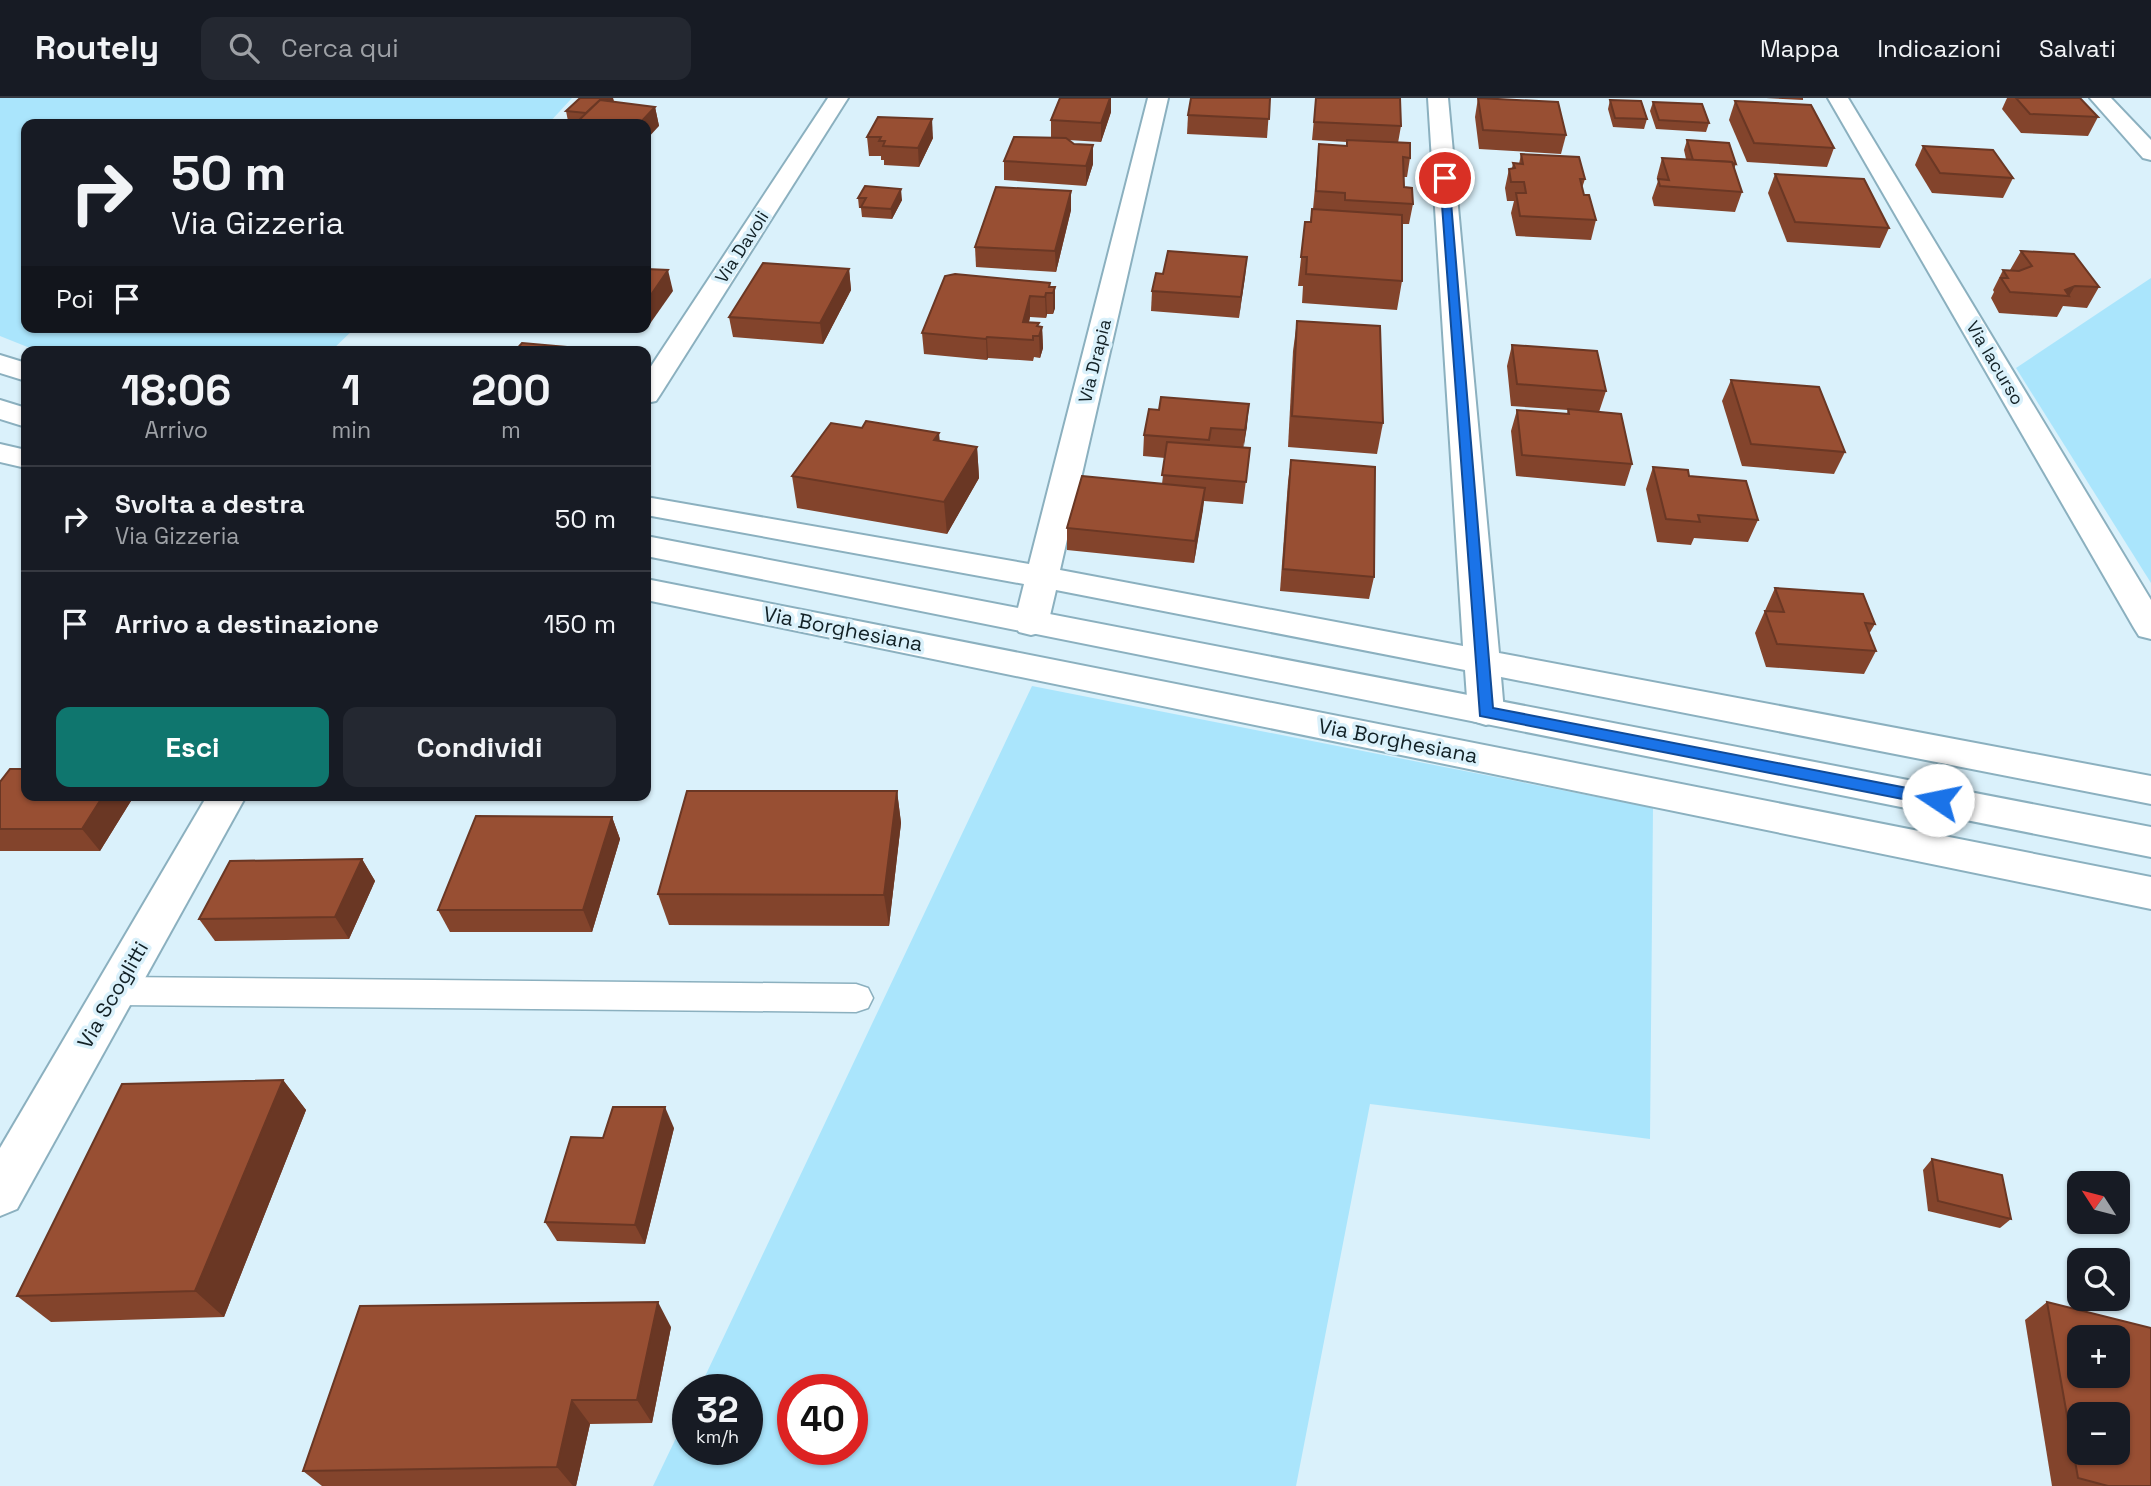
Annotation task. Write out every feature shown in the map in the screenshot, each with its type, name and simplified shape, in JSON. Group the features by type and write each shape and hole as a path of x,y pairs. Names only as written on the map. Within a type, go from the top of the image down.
{"street":[{"name":"Via Davoli","path":"651,388 838,98"},
{"name":"Via Drapia","path":"1031,624 1158,98"},
{"path":"1438,98 1486,712"},
{"name":"Via Iacurso","path":"1838,98 2151,628"},
{"path":"2099,98 2151,153"},
{"path":"0,363 21,371"},
{"path":"0,409 21,416"},
{"path":"651,507 1042,577 2151,790"},
{"name":"Via Borghesiana","path":"651,547 1031,624 2151,842"},
{"name":"Via Borghesiana","path":"651,590 2151,893"},
{"name":"Via Scoglitti","path":"0,1193 224,801"}],"lane":[{"path":"116,991 856,998"}],"shaded area":[{"path":"0,98 572,98 553,119 21,119 21,333 350,333 336,346 25,346 0,336"},
{"path":"2151,278 2151,583 2016,368"},
{"path":"1032,686 1653,808 1650,1139 1370,1104 1296,1486 653,1486 672,1446 672,1465 763,1465 763,1374 706,1374"}],"building":[{"path":"580,98 607,98 600,100 586,113 566,111"},
{"path":"1060,98 1110,98 1101,123 1051,120"},
{"path":"1191,98 1270,98 1269,119 1188,115"},
{"path":"1316,98 1400,98 1401,126 1314,122"},
{"path":"1478,98 1558,102 1566,135 1483,130"},
{"path":"2016,98 2080,98 2098,117 2030,114"},
{"path":"600,100 655,107 644,119 580,119"},
{"path":"1610,100 1641,101 1647,119 1615,118"},
{"path":"1735,101 1811,105 1834,148 1754,143"},
{"path":"1653,102 1702,104 1709,123 1659,120"},
{"path":"878,117 932,119 918,148 883,146 885,141 879,141 881,137 867,137"},
{"path":"1014,137 1066,138 1074,144 1093,145 1086,166 1004,161"},
{"path":"1347,140 1410,143 1410,158 1403,157 1404,187 1412,188 1413,204 1345,200 1345,193 1316,191 1319,144 1347,146"},
{"path":"1687,140 1729,143 1736,164 1693,160"},
{"path":"1923,146 1993,150 2013,178 1940,173"},
{"path":"1521,154 1579,157 1585,179 1580,179 1584,195 1589,195 1596,220 1520,216 1516,193 1526,193 1524,182 1511,182 1509,169 1515,168 1513,163 1523,164"},
{"path":"1662,158 1732,162 1742,192 1660,186 1658,179 1669,180"},
{"path":"1775,174 1864,179 1889,228 1795,222"},
{"path":"865,186 901,189 891,209 861,207 866,198 858,198"},
{"path":"996,187 1071,191 1055,251 975,247"},
{"path":"1312,209 1402,215 1402,281 1306,274 1307,257 1301,257 1305,222 1311,222"},
{"path":"1168,251 1247,257 1241,297 1152,291 1156,273 1163,274"},
{"path":"2021,251 2074,254 2099,287 2075,286 2065,290 2069,296 2010,292 2001,278 2008,278 2003,270 2019,271 2032,266"},
{"path":"763,263 849,269 820,323 729,317"},
{"path":"651,269 668,270 651,295"},
{"path":"955,274 1050,283 1049,287 1055,287 1053,293 1046,293 1045,297 1030,296 1023,322 1039,323 1037,326 1042,327 1039,336 1033,336 1033,340 986,339 922,333 945,276"},
{"path":"1297,321 1380,326 1383,423 1292,416"},
{"path":"522,343 556,346 519,346"},
{"path":"1512,345 1597,351 1606,391 1517,384"},
{"path":"1731,380 1819,387 1845,452 1751,444"},
{"path":"1161,397 1249,404 1245,430 1211,428 1209,440 1144,435 1149,409 1159,410"},
{"path":"1568,409 1621,414 1632,464 1522,455 1517,410 1569,414"},
{"path":"866,421 939,433 934,440 977,447 944,502 792,476 831,423 862,428"},
{"path":"1167,442 1250,448 1246,482 1162,475"},
{"path":"1291,460 1375,467 1374,577 1283,569"},
{"path":"1653,467 1688,470 1689,476 1746,481 1758,520 1698,515 1700,522 1666,519"},
{"path":"1082,476 1205,488 1195,541 1067,528"},
{"path":"1775,588 1863,594 1875,624 1865,623 1876,651 1777,644 1765,611 1784,612"},
{"path":"10,769 21,769 21,801 100,801 82,829 0,829 0,782"},
{"path":"687,791 897,791 884,895 658,894"},
{"path":"476,816 612,817 583,910 438,910"},
{"path":"362,859 335,917 199,919 230,861"},
{"path":"283,1080 195,1291 17,1296 122,1084"},
{"path":"613,1107 665,1107 635,1225 545,1222 571,1137 603,1138"},
{"path":"1932,1159 2002,1175 2011,1219 1938,1201"},
{"path":"658,1302 637,1400 572,1400 557,1467 303,1471 360,1306"},
{"path":"2047,1302 2067,1307 2067,1311 2083,1311 2151,1328 2151,1486 2108,1486 2078,1478 2076,1465 2130,1465 2130,1402 2067,1402 2067,1416"}],"route":[{"path":"1445,178 1486,712 1938,800"}]}
